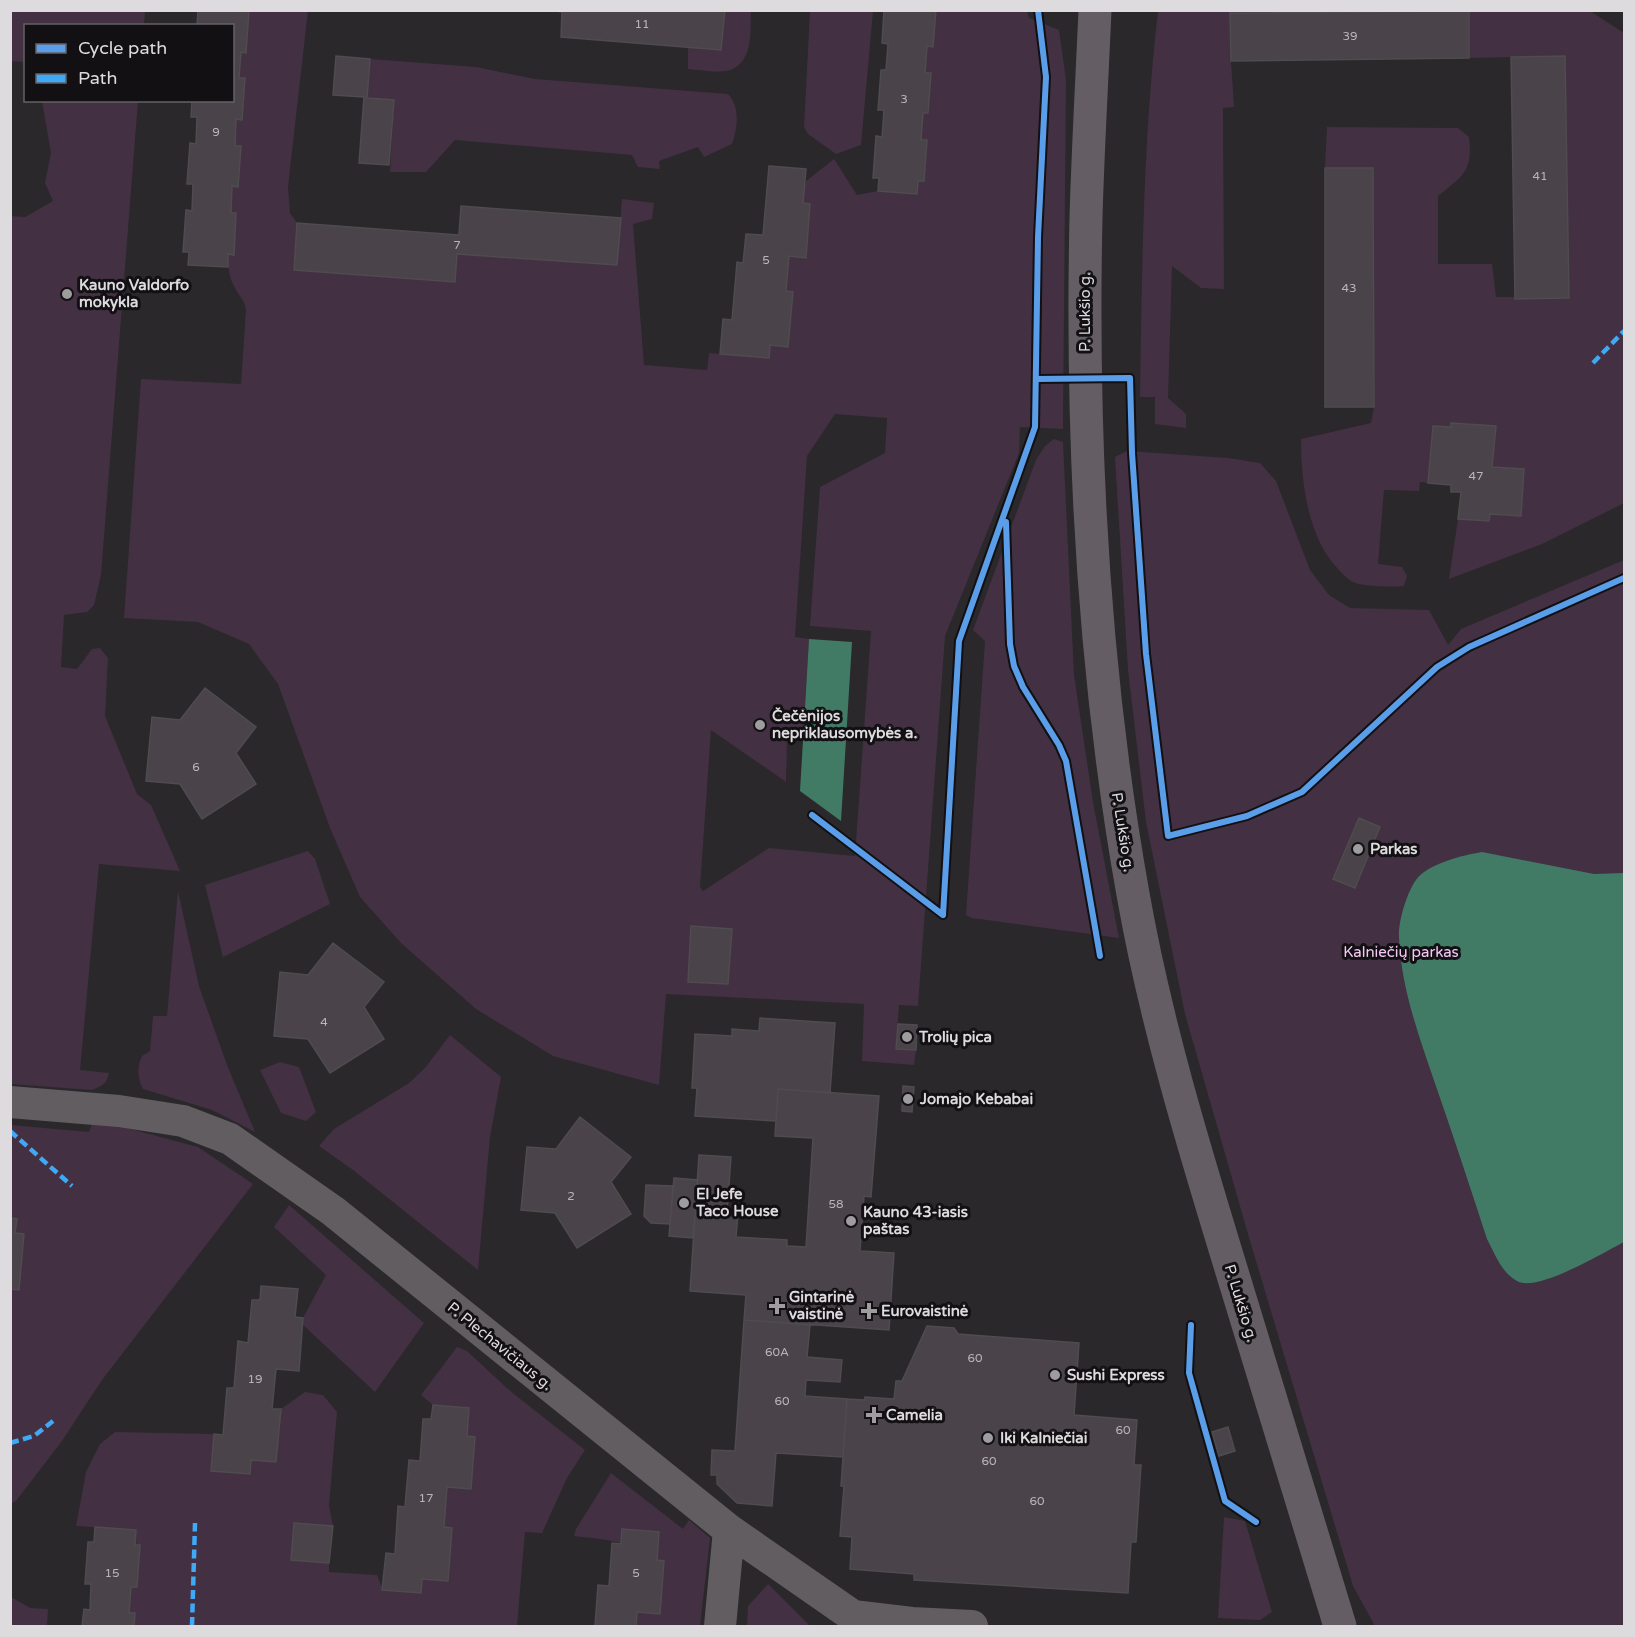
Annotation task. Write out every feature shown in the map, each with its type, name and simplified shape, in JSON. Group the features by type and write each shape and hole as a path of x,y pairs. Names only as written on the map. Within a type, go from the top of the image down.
{"main road":[{"name":"P. Lukšio g.","path":"1095,10 1086,216 1087,435 1092,555 1102,689 1120,815 1133,897 1152,985 1192,1140 1340,1626"}],"street":[{"name":"P. Plechavičiaus g.","path":"10,1102 119,1111 183,1121 230,1139 333,1211 729,1530 853,1616 912,1623 972,1626"},
{"path":"720,1626 729,1530"}],"green space":[{"path":"11,10 145,11 144,24 24,24 24,62 11,61"},
{"path":"308,10 288,187 290,213 297,223 455,282 457,254 617,265 622,199 654,203 652,219 633,224 644,365 707,370 709,353 769,358 770,345 788,347 793,292 786,291 789,256 806,257 810,204 803,203 805,182 834,159 857,195 878,191 917,194 918,181 924,181 927,140 921,140 923,113 928,113 931,74 925,73 927,46 932,47 936,11 1027,11 1029,18 1059,30 1066,80 1063,429 1020,427 1019,453 945,636 918,1006 899,1005 896,1048 916,1050 914,1065 862,1061 864,1004 666,994 659,1085 553,1056 476,1009 401,943 360,897 330,828 278,684 249,644 198,622 124,618 141,379 241,384 246,310 231,280 228,254 234,254 236,214 231,213 232,186 238,186 241,147 235,146 236,119 242,119 245,79 239,78 241,52 246,52 249,11 245,11","holes":["835,414 887,418 885,453 820,487 810,626 871,631 855,856 769,848 703,891 700,887 711,730 786,782 787,741 803,737 809,639 795,637 807,456"]},
{"path":"725,11 751,11 749,47 742,62 726,71 688,69 688,47 721,50"},
{"path":"810,11 873,11 861,145 836,154 808,134 804,127"},
{"path":"1158,11 1468,11 1231,13 1234,107 1223,108 1224,289 1201,288 1172,266 1168,398 1186,414 1186,428 1155,424 1155,397 1140,397 1146,156"},
{"path":"1468,11 1590,11 1624,33 1624,503 1542,544 1449,579 1458,519 1489,521 1490,514 1521,516 1524,470 1492,467 1496,426 1452,423 1451,427 1433,426 1428,483 1420,482 1419,491 1384,490 1378,564 1402,567 1407,576 1404,586 1364,585 1346,577 1330,560 1321,545 1309,511 1303,474 1301,439 1371,423 1374,407 1373,169 1325,168 1327,127 1458,128 1469,137 1468,166 1460,177 1438,196 1438,264 1492,264 1496,297 1569,297 1565,56 1469,58"},
{"path":"370,59 476,67 535,79 728,94 735,105 736,131 732,144 704,157 698,147 659,161 660,169 638,167 632,155 455,140 426,172 390,172 394,100 367,98"},
{"path":"42,102 138,102 101,575 94,605 87,612 64,615 61,667 77,669 92,649 100,648 108,658 105,716 137,794 151,805 180,871 99,864 80,1070 109,1073 104,1084 92,1090 11,1084 10,216 25,217 53,201 45,183 51,153"},
{"path":"1054,439 1063,442 1074,675 1093,802 1119,938 972,918 966,915 985,641 973,630 1036,460 1045,446"},
{"name":"Kalniečių parkas","path":"1127,451 1228,458 1260,463 1276,481 1310,570 1329,595 1350,608 1429,610 1448,645 1461,629 1624,560 1624,1626 1375,1626 1353,1586 1185,1014 1146,822 1128,670 1115,457"},
{"path":"308,851 315,859 330,904 223,957 205,885"},
{"path":"178,891 199,986 227,1065 255,1132 212,1110 143,1089 140,1081 138,1072 140,1060 150,1051 153,1016 167,1016"},
{"path":"450,1035 501,1077 490,1137 478,1270 353,1170 319,1146 334,1129 409,1083 425,1068"},
{"path":"280,1062 299,1067 316,1112 306,1121 281,1113 260,1070"},
{"path":"92,1124 123,1127 198,1147 253,1184 102,1380 62,1441 16,1501 11,1503 10,1289 19,1290 24,1234 15,1233 17,1219 11,1218 11,1125 89,1132"},
{"path":"289,1205 424,1323 375,1392 303,1325 303,1318 326,1275 274,1227"},
{"path":"457,1347 467,1351 509,1390 585,1450 567,1478 542,1533 525,1532 517,1626 134,1626 135,1613 129,1613 131,1587 137,1587 136,1530 76,1526 86,1472 100,1444 115,1432 214,1434 251,1460 276,1462 281,1409 305,1392 323,1395 337,1412 329,1506 333,1526 295,1523 291,1560 329,1563 329,1572 377,1575 383,1590 421,1593 422,1579 448,1581 452,1528 444,1527 447,1487 471,1489 475,1437 467,1436 469,1408 433,1405 421,1395"},
{"path":"611,1473 683,1529 689,1520 710,1538 700,1626 636,1626 637,1612 664,1561 617,1542 574,1536 576,1529"},
{"path":"1224,1517 1245,1521 1272,1612 1260,1620 1218,1618"},
{"path":"768,1584 810,1626 747,1626 748,1606"},
{"path":"11,1597 30,1608 48,1609 47,1626 11,1626"}],"shaded area":[{"path":"809,639 852,642 841,821 800,791"},
{"path":"1482,852 1594,874 1624,873 1624,1242 1554,1277 1527,1283 1517,1281 1507,1273 1487,1239 1419,1035 1408,996 1401,957 1400,923 1406,899 1416,880 1428,869 1437,865"}],"building":[{"path":"198,10 249,11 246,53 241,52 239,78 245,78 242,120 236,119 235,146 241,146 238,187 232,186 231,213 236,213 234,255 228,254 228,267 188,265 189,252 183,252 186,210 192,211 193,184 187,184 190,143 196,144 197,117 191,117 192,102 234,102 234,24 197,24"},
{"path":"549,10 725,10 721,50 561,37 562,12"},
{"path":"884,10 936,10 933,47 927,46 925,73 931,73 928,113 923,113 921,140 927,140 924,181 918,181 917,194 878,191 879,178 873,178 876,136 882,137 884,110 878,110 881,70 886,70 888,44 882,43"},
{"path":"1469,11 1469,58 1231,61 1230,13"},
{"path":"336,56 370,59 367,98 394,100 389,165 359,163 364,97 333,95"},
{"path":"1565,56 1569,298 1515,299 1511,57"},
{"path":"769,166 806,169 803,203 810,204 806,258 789,256 786,291 793,292 788,347 770,345 769,358 720,354 723,319 732,320 737,262 743,263 746,234 763,235"},
{"path":"1325,168 1373,168 1374,407 1325,407"},
{"path":"461,206 621,218 617,265 457,254 455,282 294,270 297,223 459,235"},
{"path":"1451,423 1496,426 1492,467 1524,469 1521,516 1490,514 1489,521 1458,519 1461,492 1451,492 1451,485 1428,483 1433,426 1451,427"},
{"path":"205,688 256,727 236,753 256,784 202,819 180,784 146,781 152,717 180,720"},
{"name":"Parkas","path":"1359,818 1380,827 1355,888 1333,879"},
{"path":"691,926 732,929 728,984 688,982"},
{"path":"333,943 384,982 364,1007 384,1039 330,1073 308,1039 274,1036 280,972 308,975"},
{"path":"760,1018 835,1023 830,1093 778,1089 776,1121 695,1116 697,1088 692,1088 695,1034 732,1036 732,1029 759,1031"},
{"name":"Trolių pica","path":"898,1024 917,1025 916,1050 896,1049"},
{"name":"Jomajo Kebabai","path":"903,1086 914,1087 912,1112 902,1111"},
{"path":"778,1089 879,1096 871,1197 864,1196 860,1251 894,1253 889,1330 744,1320 746,1295 690,1291 699,1155 731,1157 727,1212 738,1213 736,1237 787,1240 787,1246 806,1247 813,1138 775,1136"},
{"path":"580,1117 631,1157 611,1182 631,1214 577,1248 555,1213 521,1210 527,1147 556,1149"},
{"name":"El Jefe Taco House","path":"674,1178 698,1180 693,1238 669,1236"},
{"path":"646,1185 673,1186 670,1224 651,1223 644,1216"},
{"path":"10,1218 17,1219 15,1233 24,1234 19,1290 10,1289"},
{"path":"261,1286 298,1289 295,1317 303,1318 299,1371 276,1369 272,1409 281,1409 276,1462 251,1460 250,1474 211,1471 214,1434 223,1435 227,1388 234,1388 238,1341 248,1343 252,1300 260,1300"},
{"path":"744,1320 810,1325 807,1357 842,1360 840,1382 806,1380 805,1396 847,1399 843,1457 776,1453 772,1506 737,1503 717,1484 717,1475 711,1475 712,1450 735,1451"},
{"path":"927,1326 954,1328 958,1334 1079,1343 1074,1415 1137,1420 1134,1465 1141,1465 1136,1542 1131,1542 1128,1593 914,1580 914,1574 850,1569 852,1537 840,1536 847,1399 865,1400 865,1397 894,1399 896,1381 902,1381"},
{"path":"433,1405 469,1408 467,1436 475,1437 471,1489 447,1487 444,1527 452,1528 448,1581 422,1579 421,1593 382,1590 386,1553 395,1554 398,1506 405,1507 409,1460 420,1461 423,1419 431,1419"},
{"path":"1228,1427 1235,1451 1219,1456 1212,1432"},
{"path":"294,1523 333,1526 329,1563 291,1560"},
{"path":"95,1527 136,1530 135,1545 140,1545 137,1587 131,1587 129,1613 135,1613 134,1626 82,1626 84,1609 90,1610 91,1584 85,1584 88,1542 94,1542"},
{"path":"622,1529 659,1532 657,1560 664,1561 660,1614 637,1612 636,1626 595,1626 598,1585 609,1586 612,1543 621,1544"}],"marked path":[{"path":"1593,363 1624,331"},
{"path":"10,1131 72,1186"},
{"path":"10,1443 34,1436 53,1421"},
{"path":"192,1626 195,1523"}],"cycle path":[{"path":"943,915 959,641 1035,427 1038,237 1046,77 1038,10"},
{"path":"1036,379 1130,378 1132,453 1146,654 1168,836 1247,816 1302,792 1437,667 1469,647 1624,578"},
{"path":"1006,522 1010,644 1014,666 1023,687 1059,745 1066,761 1100,956"},
{"path":"812,815 943,915"},
{"path":"1191,1325 1189,1373 1225,1501 1256,1522"}],"place":[{"name":"Kauno Valdorfo mokykla","path":"67,294"},
{"name":"Čečėnijos nepriklausomybės a.","path":"760,725"},
{"name":"Parkas","path":"1358,849"},
{"name":"Trolių pica","path":"907,1037"},
{"name":"Jomajo Kebabai","path":"908,1099"},
{"name":"El Jefe Taco House","path":"684,1203"},
{"name":"Kauno 43-iasis paštas","path":"851,1221"},
{"name":"Gintarinė vaistinė","path":"777,1306"},
{"name":"Eurovaistinė","path":"869,1311"},
{"name":"Sushi Express","path":"1055,1375"},
{"name":"Camelia","path":"874,1415"},
{"name":"Iki Kalniečiai","path":"988,1438"}]}
